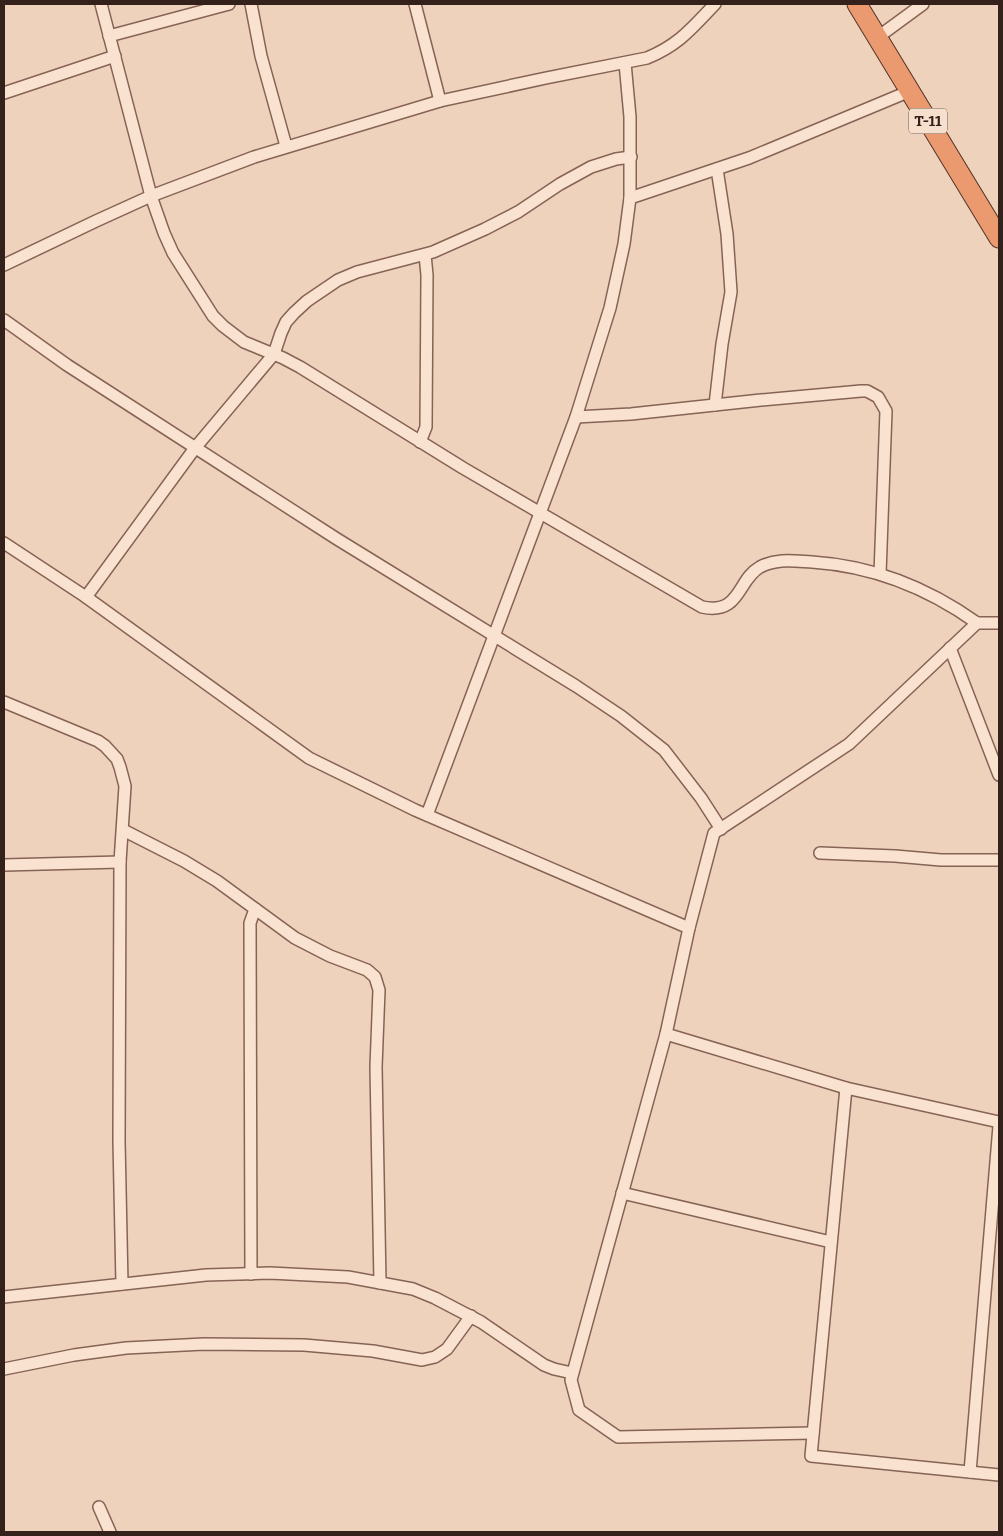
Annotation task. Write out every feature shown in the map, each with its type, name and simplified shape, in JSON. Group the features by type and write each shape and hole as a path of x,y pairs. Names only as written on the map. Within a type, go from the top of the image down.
{"highway":[{"name":"T-11","path":"858,4 999,238"}],"street":[{"path":"102,4 151,196 164,233 173,253 213,316 234,336 254,347 300,366 420,442 696,604 709,608 722,607 732,601 755,570 777,561 795,560 823,563 880,574 941,599 977,622 999,623"},
{"path":"110,36 229,4"},
{"path":"252,4 261,56 286,146"},
{"path":"415,4 440,101"},
{"path":"4,265 151,196 202,175 286,146 440,101 647,58 671,46 686,35 715,4"},
{"path":"878,37 923,4"},
{"path":"4,93 114,56"},
{"path":"428,815 576,417 618,276 630,198 630,116 625,63"},
{"path":"630,198 749,158 910,91"},
{"path":"86,597 196,448 274,354 286,322 322,290 357,272 425,255 485,229 518,212 560,184 591,167 616,159 631,157"},
{"path":"716,405 722,344 731,292 727,234 717,169"},
{"path":"420,442 426,427 428,276 425,255"},
{"path":"4,320 66,365 337,539 599,700 664,750 683,773 721,829"},
{"path":"576,417 631,414 867,391 878,397 884,406 886,416 880,574"},
{"path":"4,544 86,597 309,758 428,815 689,928"},
{"path":"813,1433 618,1437 579,1410 571,1380 572,1373 666,1034 689,928 714,834 849,744 977,622"},
{"path":"950,648 999,775"},
{"path":"4,702 90,737 105,746 120,767 125,786 120,862 119,1141 122,1284"},
{"path":"123,830 184,861 217,881 295,938 312,948 367,970 375,977 378,984 376,1067 380,1283"},
{"path":"820,853 941,860 999,860"},
{"path":"4,865 120,862"},
{"path":"251,1274 250,923 255,909"},
{"path":"666,1034 846,1088 999,1122"},
{"path":"846,1088 810,1456 999,1475"},
{"path":"970,1472 999,1126"},
{"path":"622,1193 831,1242"},
{"path":"4,1297 206,1275 309,1274 348,1277 413,1289 471,1316 504,1336 544,1365 572,1373"},
{"path":"4,1369 126,1348 204,1344 304,1345 373,1351 422,1360 436,1357 447,1349 471,1316"},
{"path":"99,1507 110,1532"}]}
